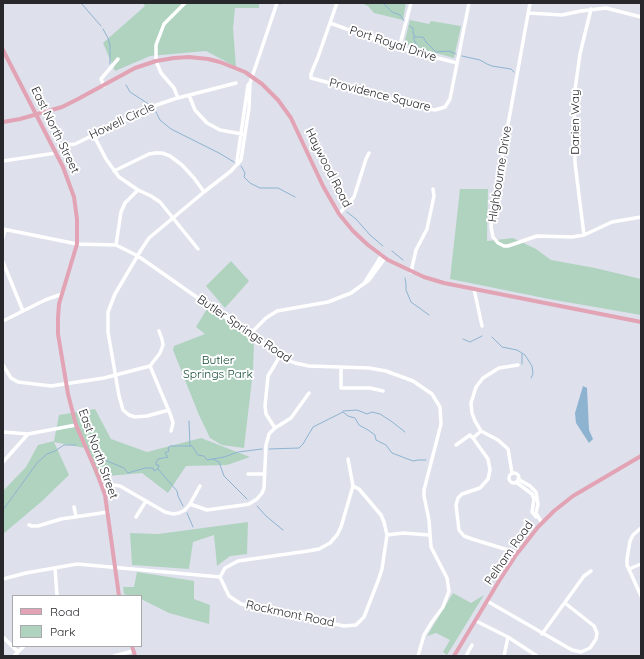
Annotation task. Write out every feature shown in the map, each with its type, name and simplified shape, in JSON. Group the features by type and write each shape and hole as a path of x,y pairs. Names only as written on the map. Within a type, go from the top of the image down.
{"main road":[{"name":"East North Street","path":"3,50 56,153 67,176 74,197 77,219 77,244 59,306 58,328 66,385 76,425 102,486 108,512 119,595"},
{"name":"Haywood Road","path":"3,122 36,115 62,107 104,86 135,68 156,61 180,58 208,59 235,68 252,77 268,89 286,109 323,186 339,214 353,232 384,256 411,272 432,280 641,322"},
{"name":"Pelham Road","path":"454,656 518,552 542,523 573,496 641,456"},
{"path":"132,648 135,656"}],"street":[{"path":"178,98 174,88 161,73 156,61 156,45 164,24 184,3"},
{"path":"169,410 141,416 129,415 122,408 108,332 108,312 115,294 149,238 238,164 242,156 242,134 250,96 250,83 277,3"},
{"name":"Providence Square","path":"336,3 311,74 313,78 436,110 444,107 450,101 469,3"},
{"path":"399,48 411,3"},
{"name":"Highbourne Drive","path":"530,3 493,206 491,225 492,233 498,243 506,246 537,236 572,237 584,235 611,222 641,217"},
{"path":"529,13 558,15 591,9 610,8 641,17"},
{"name":"Darien Way","path":"584,235 574,155 574,97 579,61 591,9"},
{"name":"Port Royal Drive","path":"330,23 399,48 457,63"},
{"path":"104,86 101,79 118,59"},
{"name":"Howell Circle","path":"67,145 75,144 138,112 178,98 236,83"},
{"path":"189,95 195,110 207,124 220,130 242,134"},
{"path":"93,134 114,171 122,179 138,190 157,200 198,249"},
{"path":"3,161 56,153"},
{"path":"114,171 149,154 162,153 170,156 182,165 204,192"},
{"path":"339,214 354,197 369,153"},
{"path":"411,272 417,247 427,229 434,196 434,189"},
{"path":"116,244 121,212 125,203 138,190"},
{"path":"3,238 4,229"},
{"name":"Butler Springs Road","path":"4,229 77,244 116,244 138,256 280,356 302,365 341,368 370,368 393,373 413,381 432,394 438,402 441,412 441,424 424,490 425,503 429,520 431,548 447,578 449,591 446,602 424,635 418,656"},
{"path":"250,334 266,318 277,311 333,300 346,295 363,284 384,256"},
{"path":"3,262 23,311"},
{"path":"474,289 482,326"},
{"path":"3,321 45,300 62,294"},
{"path":"3,365 9,377 15,381 51,386 66,385 116,376 150,366 160,353 163,345 159,331"},
{"path":"275,428 266,414 265,406 268,376 280,356"},
{"path":"517,481 513,483 509,480 512,473 508,449 498,440 481,431 475,421 471,403 476,387 489,373 499,368 518,365"},
{"path":"150,366 169,410 173,423 171,431"},
{"path":"341,368 341,388 373,389 383,391"},
{"path":"190,504 207,510 250,504 257,499 262,493 265,474 266,440 275,428 291,418 309,393"},
{"path":"3,432 28,434 76,425"},
{"path":"473,438 481,431"},
{"path":"3,462 28,434"},
{"path":"456,445 470,435 488,459 490,470 488,479 480,488 462,494 458,498 456,505 459,530 464,536 472,539 518,552"},
{"path":"3,579 26,573 76,564 220,577 225,568 238,561 320,549 330,543 337,535 341,527 353,486 348,460"},
{"path":"512,473 517,474 517,481 532,494 534,502 532,512 542,523"},
{"path":"248,474 265,474"},
{"path":"102,486 120,486 165,512 173,514 182,512 190,504 200,486"},
{"path":"353,486 359,489 380,515 384,522 387,535 403,533 429,535"},
{"path":"136,517 146,501"},
{"path":"74,507 76,516"},
{"path":"29,525 38,526 76,516 108,512"},
{"path":"641,528 634,535 629,546 627,559 629,569 641,596"},
{"name":"Rockmont Road","path":"220,577 229,596 241,604 344,626 356,625 364,617 378,581 382,569 387,535"},
{"path":"629,569 641,564"},
{"path":"55,568 57,595"},
{"path":"542,634 584,576 591,571"},
{"path":"487,601 542,634 577,652 586,650 593,645 596,639 597,633 594,626 590,621 565,603"},
{"path":"476,621 508,637 537,656"},
{"path":"3,637 12,646"},
{"path":"504,656 508,637"},
{"path":"466,656 472,645"},
{"path":"13,647 18,652"},
{"path":"14,656 23,647"},
{"path":"114,656 132,648"}],"green space":[{"path":"143,3 259,3 259,8 235,8 233,28 236,67 206,51 150,56 115,71 103,43 145,6"},
{"path":"361,3 406,3 403,20 374,13 368,6"},
{"path":"410,20 429,24 431,21 461,26 454,58 404,44"},
{"path":"460,189 488,189 487,241 513,238 536,249 551,260 595,268 641,279 641,315 549,299 450,279"},
{"path":"231,261 249,281 225,308 206,286"},
{"name":"Butler Springs Park","path":"208,307 254,341 253,371 244,448 222,445 210,438 199,415 173,350 174,346 205,334 196,327"},
{"path":"95,409 111,439 147,452 201,438 250,457 227,465 186,466 168,493 142,473 96,477 85,448 54,442 69,475 41,502 3,534 3,491 26,467 38,445 54,441 59,415"},
{"path":"248,522 247,554 230,556 217,566 214,535 193,542 189,569 132,565 130,533 158,534"},
{"path":"137,572 194,581 194,599 210,605 209,624 169,613 142,600 142,595 124,594 123,587 134,587"},
{"path":"453,593 471,603 484,595 447,655 443,652 450,640 436,633 427,636"}],"water":[{"path":"583,386 587,388 589,430 593,439 589,443 576,423 575,413"}],"waterway":[{"path":"81,3 101,26"},
{"path":"383,3 392,12 400,15 405,22"},
{"path":"409,26 413,28 415,37 423,37 436,52 449,51 456,54"},
{"path":"103,29 110,45 110,64"},
{"path":"414,36 414,40 420,50"},
{"path":"462,56 480,60 492,66 511,69 514,72"},
{"path":"126,85 130,92 150,105"},
{"path":"155,110 160,120 171,129 234,162"},
{"path":"241,166 245,173 244,177 250,183 260,188 278,188 295,197"},
{"path":"347,212 383,246"},
{"path":"392,251 403,260"},
{"path":"405,278 406,290 411,302 429,315"},
{"path":"463,339 470,342 482,336"},
{"path":"492,337 502,347 517,350 525,355 532,366 533,374 531,378"},
{"path":"522,354 522,364"},
{"path":"343,411 357,410 367,414 372,412 380,414 405,432"},
{"path":"269,449 299,448 313,427 343,412 348,416 355,418 359,425 375,435 376,440 386,445 392,453 413,461 426,460"},
{"path":"189,421 190,446"},
{"path":"3,510 37,463 47,454 64,445 76,445"},
{"path":"96,453 107,461 124,468 128,473 145,468 153,468 154,471 158,469 159,465 156,465 156,462 158,459 168,457 165,453 169,451 168,448 170,446 192,446 198,455 204,456 207,460 224,457 238,452 262,449"},
{"path":"213,459 219,462 224,476 247,499"},
{"path":"158,469 177,491 183,506"},
{"path":"257,506 266,516 283,530"},
{"path":"187,513 193,527"}]}
